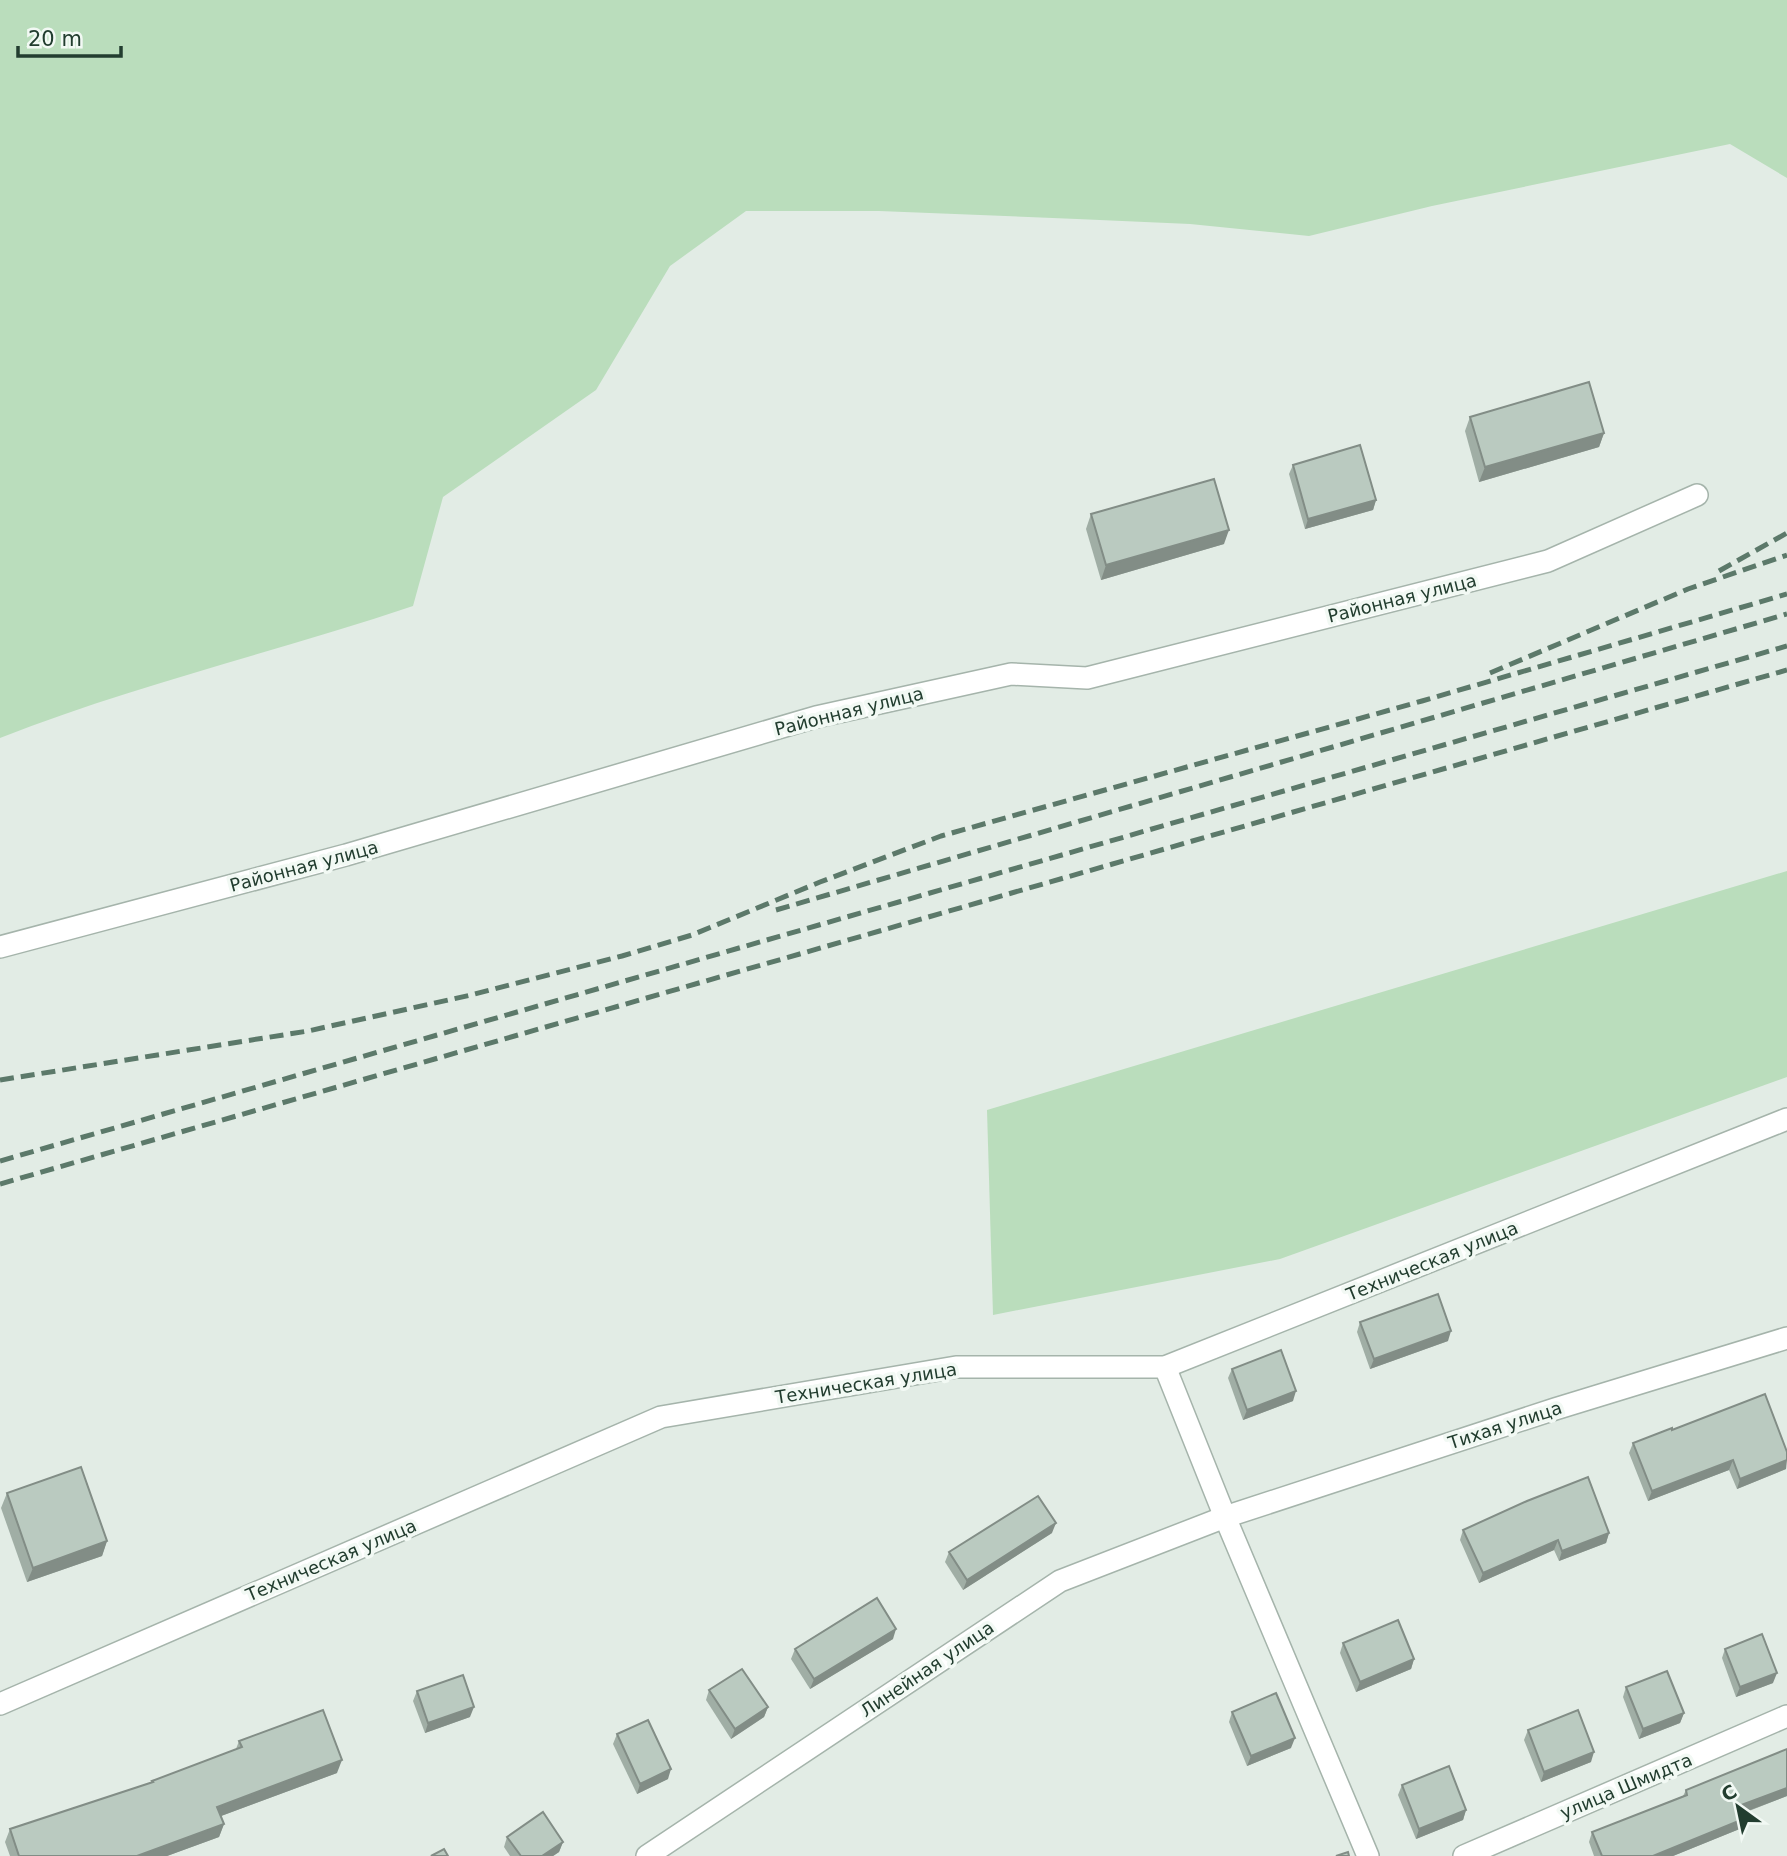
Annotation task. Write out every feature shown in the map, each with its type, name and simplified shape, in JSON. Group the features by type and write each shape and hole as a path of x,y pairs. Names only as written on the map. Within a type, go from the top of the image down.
{"street":[{"name":"Районная улица","path":"0,947 346,855 816,717 1010,674 1087,678 1548,561 1697,495"},
{"name":"Техническая улица","path":"0,1704 661,1417 956,1367 1165,1367 1787,1119"},
{"name":"Тихая улица","path":"1225,1517 1555,1409 1787,1338"},
{"path":"1165,1367 1368,1856"},
{"name":"Линейная улица","path":"647,1856 1059,1581 1225,1517"},
{"name":"улица Шмидта","path":"1464,1856 1787,1716"}],"green space":[{"path":"0,0 1787,0 1787,178 1730,144 1432,206 1309,236 1190,224 879,211 746,211 670,266 596,390 443,497 413,606 102,701 0,738"},
{"path":"1787,871 1787,1077 1280,1259 993,1315 987,1110"}],"building":[{"path":"1589,382 1604,433 1485,467 1470,417"},
{"path":"1360,445 1376,500 1308,519 1293,465"},
{"path":"1214,479 1229,530 1106,565 1091,514"},
{"path":"1438,1294 1451,1331 1374,1359 1360,1322"},
{"path":"1281,1350 1296,1391 1247,1410 1232,1369"},
{"path":"1765,1394 1787,1452 1787,1460 1740,1479 1733,1460 1652,1491 1633,1443"},
{"path":"81,1467 107,1541 33,1568 7,1493"},
{"path":"1588,1477 1609,1533 1562,1551 1558,1540 1483,1573 1463,1530"},
{"path":"1038,1496 1056,1523 967,1580 949,1552"},
{"path":"877,1598 896,1629 814,1679 795,1649"},
{"path":"1398,1620 1414,1659 1360,1682 1343,1643"},
{"path":"1762,1634 1777,1673 1740,1687 1725,1649"},
{"path":"742,1669 768,1707 735,1729 709,1690"},
{"path":"1667,1671 1684,1713 1643,1729 1626,1687"},
{"path":"463,1675 474,1707 428,1723 417,1691"},
{"path":"1276,1693 1295,1738 1251,1756 1232,1712"},
{"path":"323,1710 342,1760 217,1807 224,1824 137,1856 19,1856 10,1829 153,1782 242,1747 239,1741"},
{"path":"1578,1710 1594,1752 1544,1772 1528,1730"},
{"path":"648,1720 671,1769 640,1784 617,1734"},
{"path":"1787,1749 1787,1788 1741,1805 1746,1818 1653,1856 1602,1856 1592,1832 1687,1795 1686,1790"},
{"path":"1449,1766 1466,1810 1419,1829 1402,1785"},
{"path":"543,1812 563,1842 542,1856 521,1856 507,1837"},
{"path":"444,1849 448,1856 431,1856"}],"railway":[{"path":"1719,571 1787,533"},
{"path":"1490,673 1688,589 1787,555"},
{"path":"0,1080 308,1031 471,995 622,956 692,935 941,836 1422,701 1787,594"},
{"path":"776,910 1787,614"},
{"path":"0,1161 1787,646"},
{"path":"0,1184 1787,670"}]}
